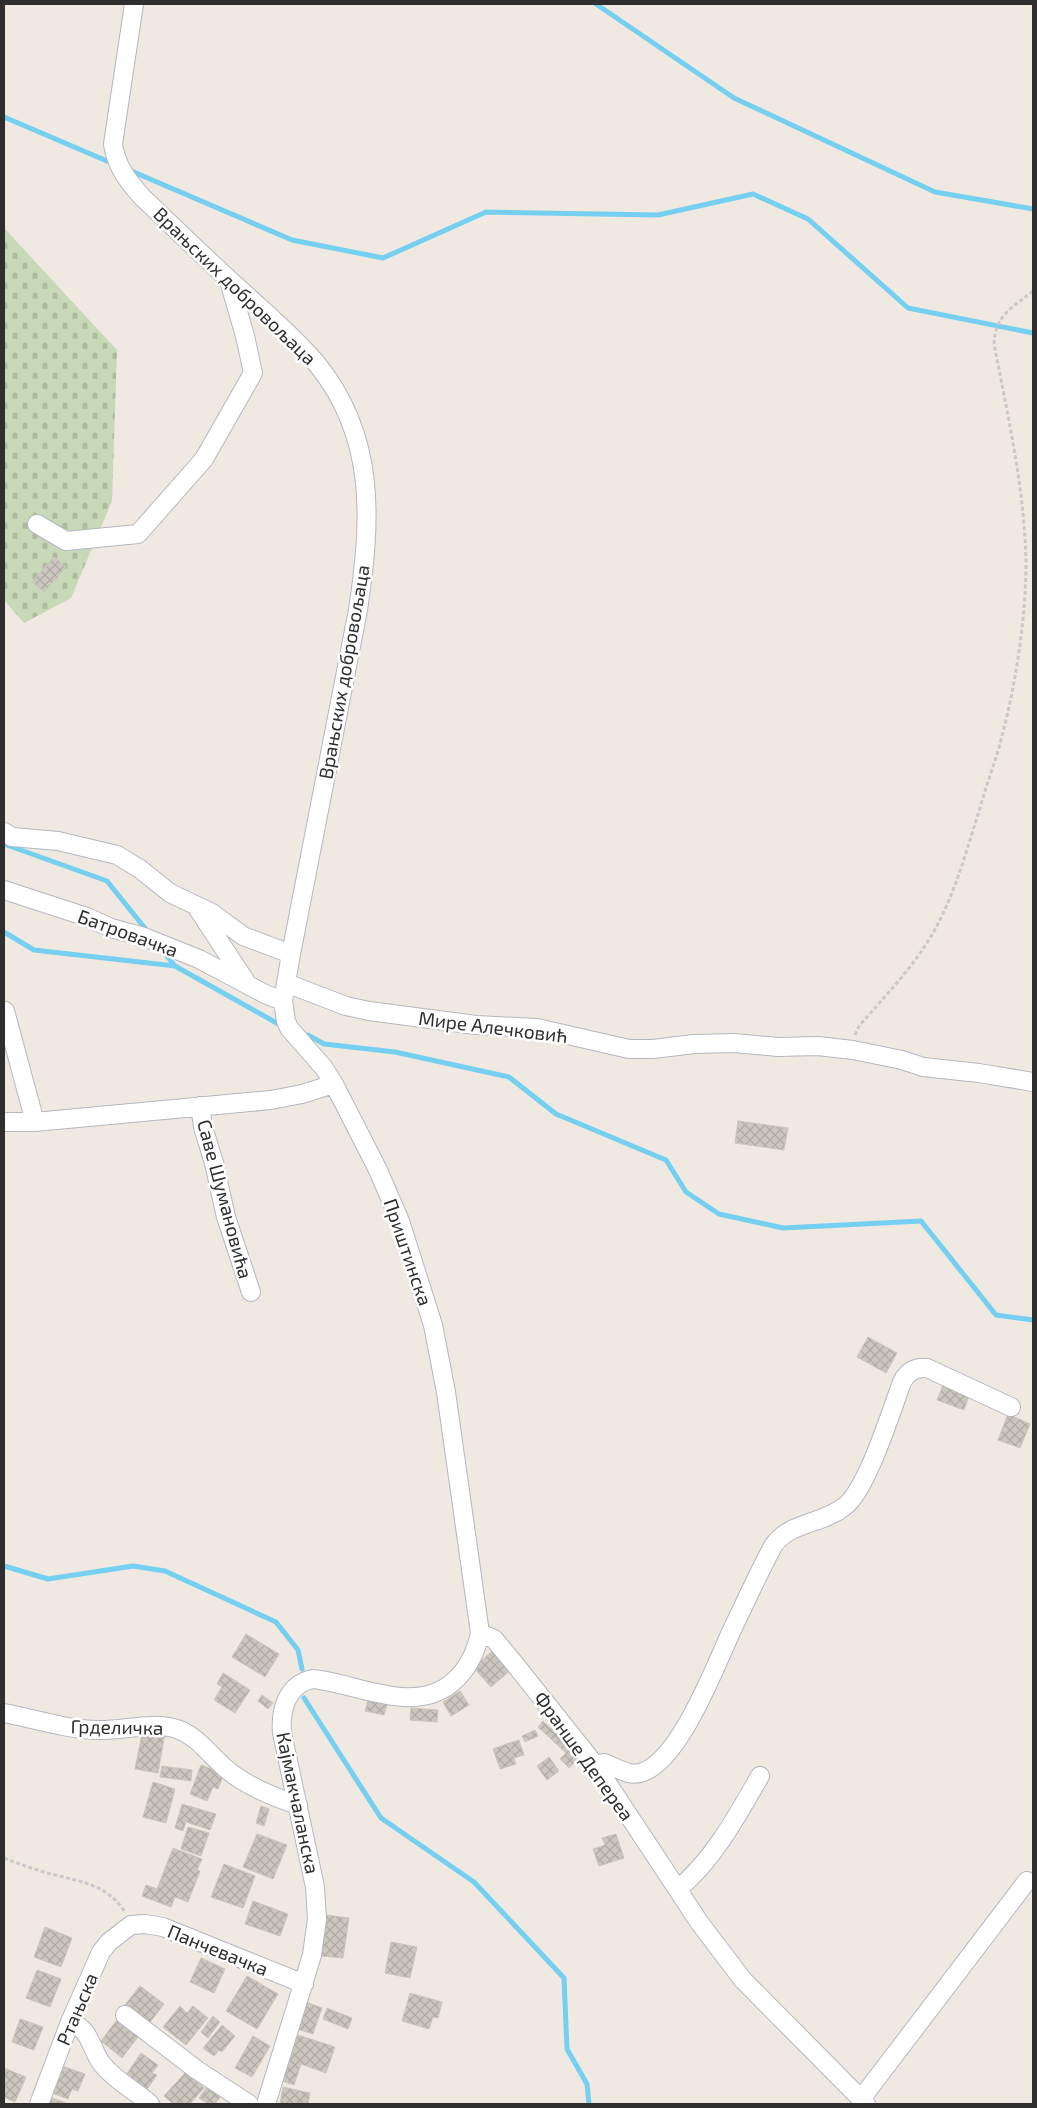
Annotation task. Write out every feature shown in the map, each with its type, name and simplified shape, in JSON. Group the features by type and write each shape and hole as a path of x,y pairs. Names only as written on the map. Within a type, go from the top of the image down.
{"street":[{"name":"Врањских добровољаца","path":"134,4 114,132 115,155 130,183 306,351 335,390 358,445 368,505 366,543 358,610 286,984"},
{"path":"38,524 66,541 138,534 204,459 252,373 245,336 228,278"},
{"path":"4,832 12,837 58,841 117,855 140,869 170,893 212,913 243,936 291,954"},
{"name":"Батровачка","path":"4,890 87,917 111,928 144,937 199,960 283,1001"},
{"path":"195,906 248,985"},
{"name":"Мире Алечковић","path":"286,984 346,1006 369,1011 476,1025 537,1028 629,1049 734,1043 853,1050 902,1060 923,1067 979,1073 1033,1082"},
{"name":"Приштинска","path":"286,984 283,1012 289,1028 324,1068 334,1084 378,1168 400,1221 427,1305 446,1392 469,1547"},
{"path":"6,1011 35,1122"},
{"name":"Саве Шумановића","path":"4,1122 35,1122 271,1100 302,1094 334,1084"},
{"name":"Саве Шумановића","path":"200,1106 202,1127 214,1163 226,1217 250,1292"},
{"path":"596,1766 604,1763 624,1772 643,1772 653,1766 672,1746 698,1702 773,1546 783,1534 791,1529 827,1517 853,1499 864,1480 902,1382 908,1373 917,1368 926,1368 1011,1407"},
{"name":"Кајмакчаланска","path":"266,2104 304,1984 316,1937 315,1887 281,1721 287,1699 299,1684 313,1679 402,1697 419,1697 431,1694 450,1685 465,1669 477,1647 480,1633 469,1547"},
{"name":"Франше Депереа","path":"480,1633 494,1639 596,1766 698,1922 744,1980 864,2102"},
{"name":"Грделичка","path":"4,1713 87,1730 156,1726 178,1730 197,1740 236,1776 268,1793 298,1805"},
{"path":"678,1889 700,1869 716,1847 760,1776"},
{"path":"864,2102 1027,1881"},
{"name":"Панчевачка","path":"131,1926 145,1924 163,1927 304,1984"},
{"name":"Ртањска","path":"39,2104 70,2022 101,1952 109,1942 131,1926"},
{"path":"125,2015 197,2070 249,2104"},
{"path":"70,2022 81,2027 88,2034 101,2062 110,2074 150,2104"}],"path":[{"path":"853,1050 854,1038 859,1026 904,976 941,917 966,852 1003,732 1014,678 1024,602 1026,565 1019,479 994,344 994,335 1003,315 1033,291"},
{"path":"4,1858 43,1872 84,1880 94,1885 118,1904 131,1926"}],"green space":[{"path":"4,228 117,350 112,501 71,598 24,623 4,600"}],"building":[{"path":"54,557 66,567 44,592 32,582"},
{"path":"738,1121 788,1128 784,1150 735,1143"},
{"path":"868,1337 897,1353 886,1373 857,1357"},
{"path":"943,1385 969,1396 964,1410 937,1400"},
{"path":"1008,1414 1030,1424 1020,1448 998,1440"},
{"path":"246,1634 279,1654 265,1677 232,1657"},
{"path":"495,1648 513,1668 491,1687 474,1668"},
{"path":"223,1673 250,1690 235,1713 214,1700 222,1687 217,1684"},
{"path":"460,1691 469,1705 451,1716 443,1702"},
{"path":"262,1695 273,1703 268,1709 258,1701"},
{"path":"368,1700 387,1705 384,1715 365,1711"},
{"path":"411,1708 438,1710 437,1722 410,1720"},
{"path":"543,1721 581,1756 569,1768 560,1759 566,1753 538,1727"},
{"path":"143,1729 165,1733 158,1773 135,1769"},
{"path":"535,1730 538,1736 525,1742 522,1736"},
{"path":"519,1740 524,1755 514,1758 509,1743"},
{"path":"509,1743 516,1764 500,1769 493,1749"},
{"path":"549,1757 559,1771 547,1780 537,1766"},
{"path":"201,1765 224,1774 218,1789 213,1787 207,1801 190,1794"},
{"path":"162,1766 192,1770 191,1781 160,1777"},
{"path":"153,1782 175,1789 166,1823 143,1817"},
{"path":"182,1804 216,1814 210,1830 186,1822 183,1831 175,1828"},
{"path":"261,1806 269,1809 264,1826 256,1823"},
{"path":"188,1827 209,1833 201,1856 181,1849"},
{"path":"257,1834 287,1845 273,1879 243,1867"},
{"path":"616,1834 624,1858 599,1866 593,1849 605,1845 602,1838"},
{"path":"173,1848 202,1859 197,1870 200,1871 188,1902 175,1897 171,1907 142,1896 146,1885 157,1889"},
{"path":"224,1864 255,1876 243,1908 211,1897"},
{"path":"253,1901 288,1914 280,1936 245,1924"},
{"path":"326,1915 349,1918 343,1958 321,1956"},
{"path":"45,1927 72,1938 61,1967 34,1957"},
{"path":"391,1942 417,1947 410,1978 385,1973"},
{"path":"201,1958 225,1969 214,1993 190,1982"},
{"path":"37,1970 61,1979 50,2007 26,1998"},
{"path":"247,1976 278,1994 257,2029 226,2011"},
{"path":"140,1986 164,2004 148,2025 124,2006"},
{"path":"410,1993 442,2002 438,2018 433,2017 429,2029 402,2021"},
{"path":"306,2002 322,2008 313,2034 297,2029"},
{"path":"180,2006 187,2013 193,2006 208,2018 186,2045 163,2027"},
{"path":"327,2008 352,2018 348,2029 323,2019"},
{"path":"213,2016 220,2022 208,2038 201,2032"},
{"path":"119,2017 141,2033 122,2058 101,2041"},
{"path":"20,2019 43,2027 34,2050 12,2042"},
{"path":"222,2025 235,2036 222,2052 219,2050 214,2056 203,2048"},
{"path":"298,2035 335,2047 326,2073 301,2064 294,2085 282,2081"},
{"path":"253,2036 270,2046 252,2077 235,2068"},
{"path":"141,2053 158,2065 152,2073 157,2075 145,2092 124,2078"},
{"path":"62,2066 85,2074 78,2091 72,2089 68,2099 52,2093"},
{"path":"4,2068 26,2077 15,2102 4,2097"},
{"path":"186,2072 204,2088 190,2104 173,2104 164,2096"},
{"path":"207,2087 221,2096 215,2104 209,2104 199,2098"},
{"path":"283,2087 310,2093 308,2104 280,2104"},
{"path":"52,2098 69,2104 49,2104"}],"waterway":[{"path":"596,4 734,98 935,192 1033,209"},
{"path":"4,117 114,164"},
{"path":"129,170 292,240 383,258 486,212 658,215 753,194 808,219 908,308 1033,333"},
{"path":"4,844 107,881 148,932"},
{"path":"4,932 34,950 175,966 282,1026"},
{"path":"162,950 175,966"},
{"path":"308,1035 324,1044 395,1052 509,1077 556,1114 666,1160 686,1192 719,1214 783,1228 921,1221 996,1315 1033,1320"},
{"path":"4,1566 48,1579 133,1566 165,1571 276,1622 298,1650 302,1669"},
{"path":"304,1698 381,1818 474,1882 564,1978 567,2049 587,2084 589,2104"}]}
